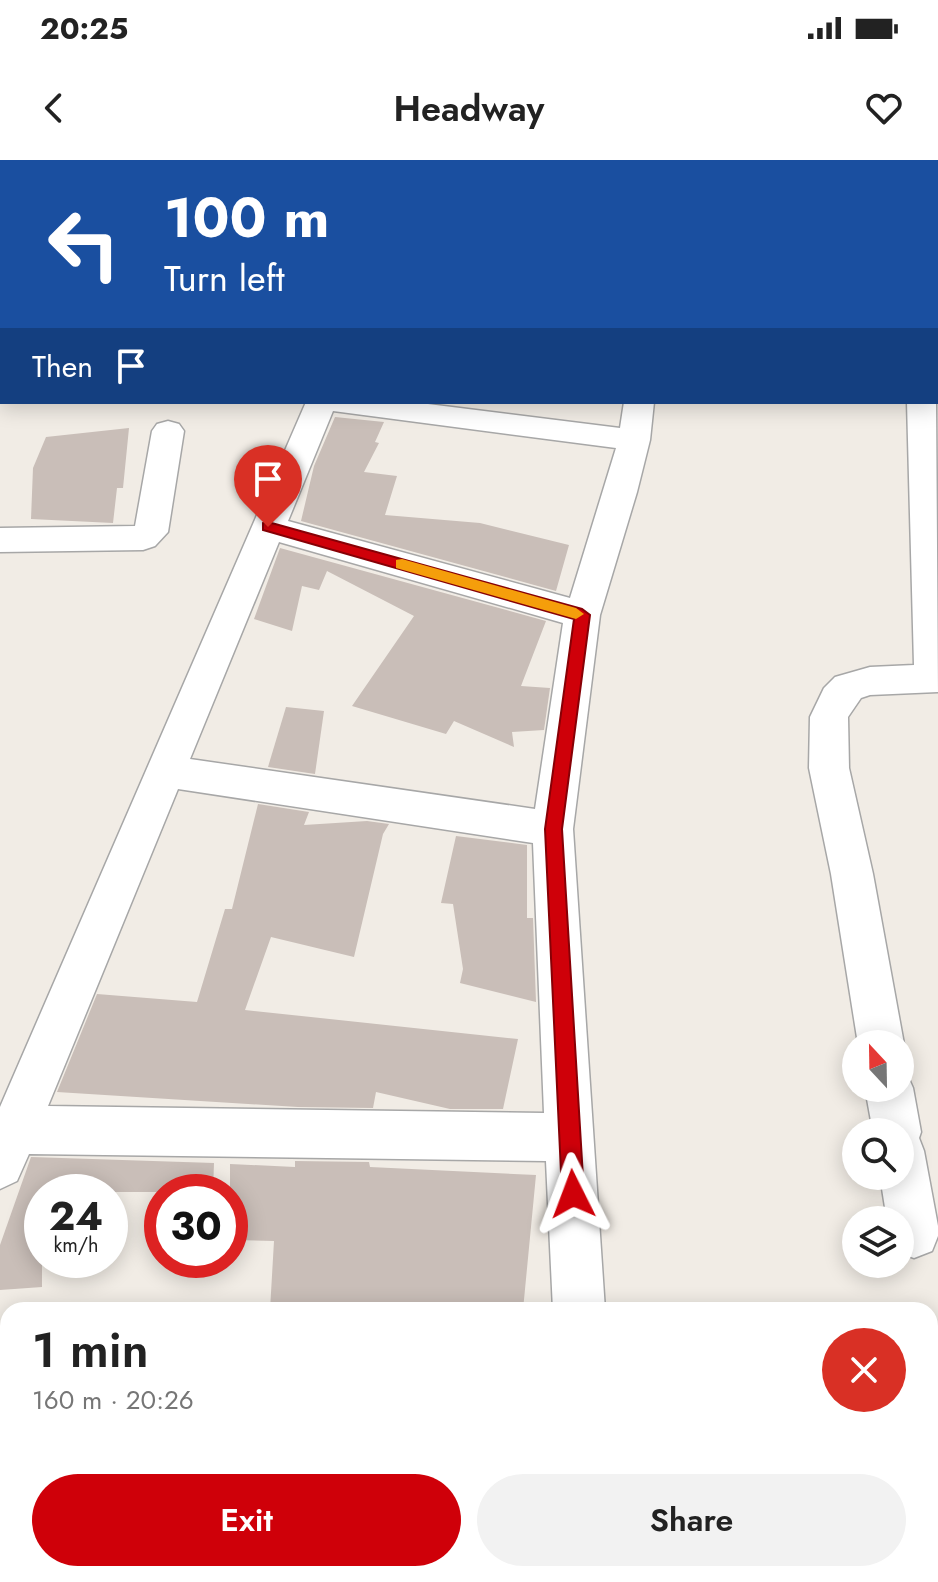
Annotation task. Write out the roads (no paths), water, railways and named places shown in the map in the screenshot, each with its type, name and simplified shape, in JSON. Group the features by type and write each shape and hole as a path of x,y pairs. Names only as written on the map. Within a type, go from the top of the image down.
{"street":[{"path":"320,404 7,1147 570,1137"},
{"path":"350,404 634,440"},
{"path":"579,1302 553,829 582,615 621,492 634,440 639,404"},
{"path":"879,1030 852,874 829,768 829,717 837,698 848,687 870,681 936,677 933,513 922,404"},
{"path":"0,540 143,538 151,532 168,431"},
{"path":"268,527 582,615"},
{"path":"165,771 553,829"}]}
